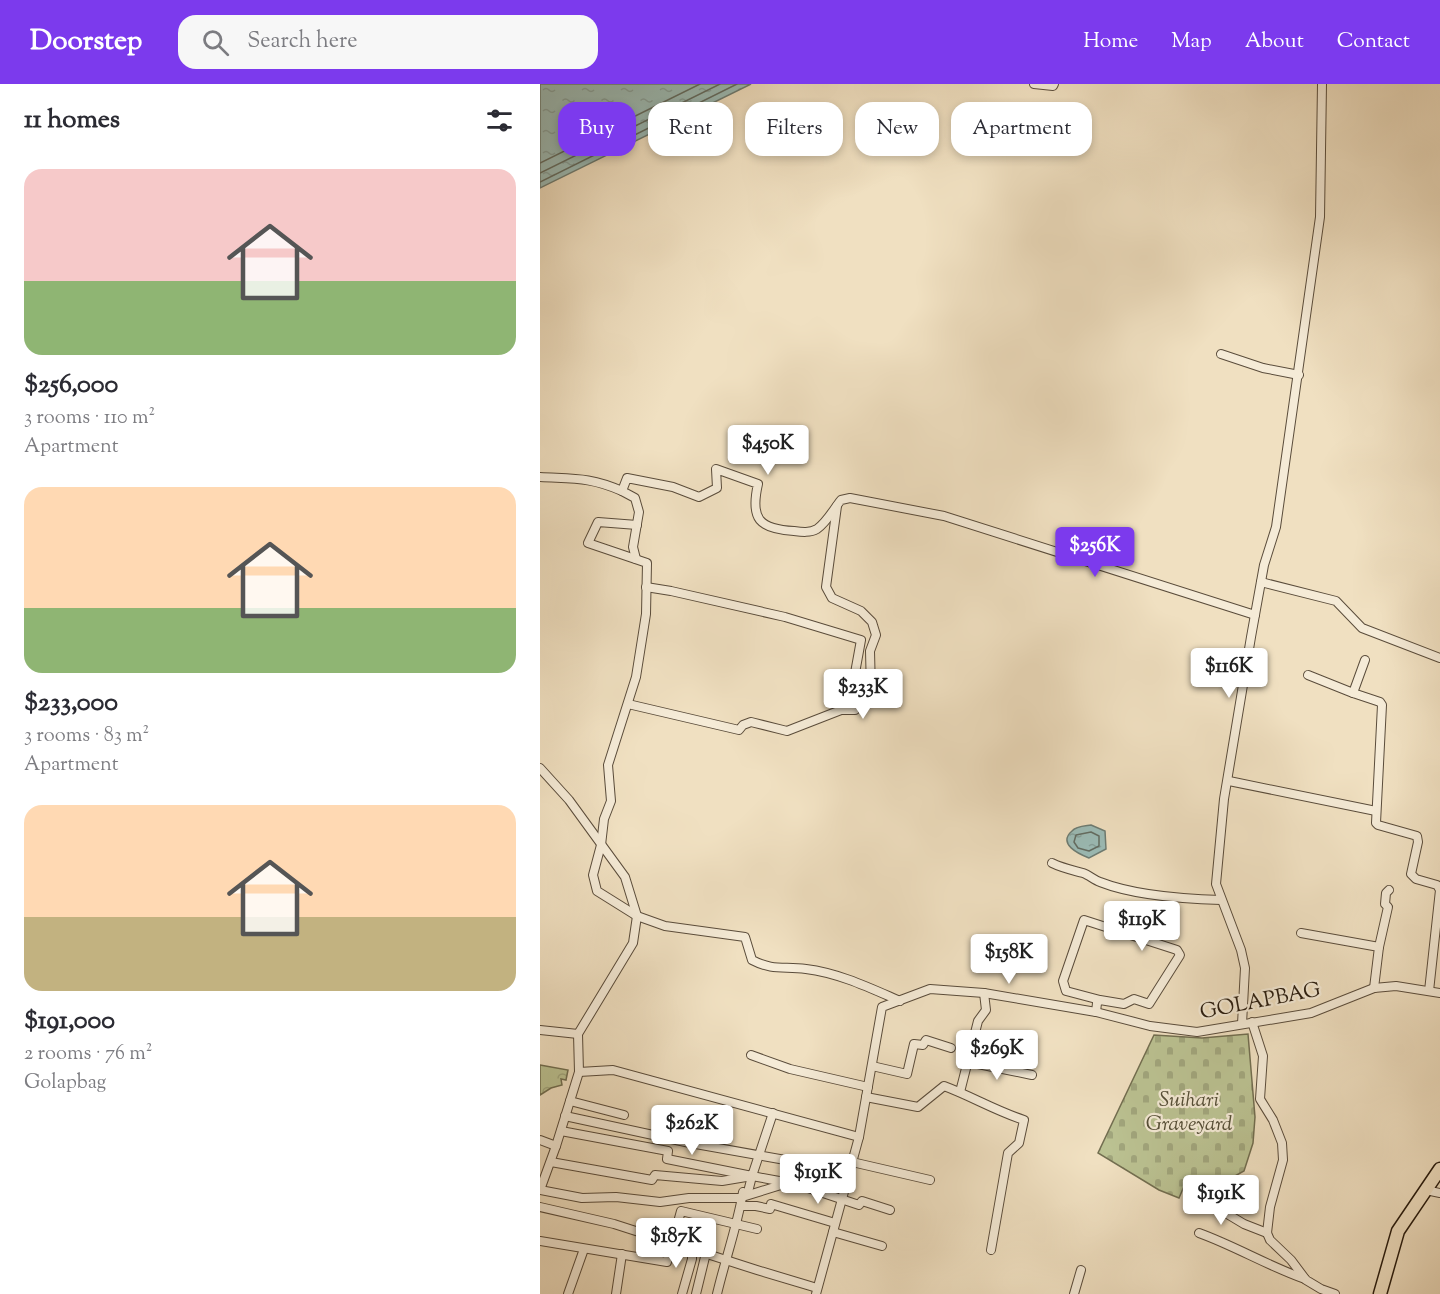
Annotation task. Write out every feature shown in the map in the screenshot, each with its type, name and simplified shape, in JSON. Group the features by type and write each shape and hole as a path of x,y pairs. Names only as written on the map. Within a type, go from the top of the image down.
{"highway":[{"path":"1380,1294 1398,1231 1440,1169"}],"street":[{"path":"1034,84 1053,86 1054,84"},
{"path":"1242,1024 1245,968 1241,950 1216,884 1224,800 1264,565 1276,527 1320,217 1322,84"},
{"path":"1221,354 1263,368 1299,375"},
{"path":"622,491 627,478 673,488 699,498 717,488 716,469 758,484 754,503 759,518 765,526 784,531 809,532 824,522 841,500 850,498 944,516 1255,615"},
{"path":"540,477 575,478 601,482 635,498 639,512 633,548 636,559"},
{"path":"628,704 739,730 743,725 751,722 787,731 841,710 855,710 857,699 871,691 870,651 876,635 872,622 861,611 832,598 826,587 837,505"},
{"path":"637,525 597,522 588,543 647,563 646,614 636,677 608,765 611,801 604,819 601,845 593,875 597,891 637,916 665,926 745,937 752,960 766,967 807,969 854,981 900,1000"},
{"path":"1261,582 1336,601 1362,628 1440,658"},
{"path":"646,587 785,617 861,640 855,673 871,676"},
{"path":"1353,693 1365,660"},
{"path":"1308,675 1380,702 1382,705 1375,820 1378,825 1417,836 1418,842 1411,874 1416,879 1437,885 1440,890 1429,991"},
{"path":"540,768 569,800 625,877 637,916 633,943 578,1034 579,1072 540,1190 582,1198 616,1197 660,1202 689,1198 742,1197 826,1168 852,1162 930,1180"},
{"path":"1228,781 1376,811"},
{"path":"1052,863 1064,869 1085,874 1110,886 1183,899 1221,900"},
{"path":"1374,988 1379,947 1388,907 1385,904 1386,893 1389,890"},
{"path":"1084,920 1179,952 1180,955 1149,1004 1134,999 1124,1004 1100,1000 1066,991 1063,981 1084,920"},
{"path":"1301,933 1379,947"},
{"name":"GOLAPBAG","path":"817,1291 859,1137 882,1007 930,989 984,993 1096,1012 1150,1026 1197,1032 1311,1013 1374,988 1395,986 1440,993"},
{"path":"960,1092 978,1021 986,1010 984,993"},
{"path":"1096,1012 1097,1003 1100,1000"},
{"path":"1252,1022 1263,1056 1260,1099 1273,1120 1282,1143 1283,1160 1270,1207 1267,1233 1270,1240 1291,1260 1306,1280"},
{"path":"540,1030 578,1034"},
{"path":"872,1066 908,1074 914,1044 923,1045 926,1040 951,1048"},
{"path":"751,1055 790,1069 868,1087"},
{"path":"968,1062 1032,1074"},
{"path":"579,1072 613,1070 859,1137"},
{"path":"866,1097 918,1107 944,1086 1024,1120 1019,1143 1008,1153 990,1250"},
{"path":"570,1101 624,1115"},
{"path":"717,1294 725,1259 737,1224 743,1192 747,1194 748,1192 773,1113"},
{"path":"565,1116 690,1143 807,1162 826,1168"},
{"path":"561,1131 668,1151 667,1159 779,1181 796,1180 808,1188 859,1205 862,1201 890,1210"},
{"path":"540,1140 556,1146"},
{"path":"550,1162 652,1180 655,1175 722,1181 752,1176"},
{"path":"1426,1190 1440,1193"},
{"path":"1188,1191 1244,1224 1267,1233"},
{"path":"741,1206 770,1209 771,1204 835,1223"},
{"path":"540,1207 614,1224 817,1291"},
{"path":"540,1241 667,1262 681,1211 757,1229"},
{"path":"833,1232 882,1246"},
{"path":"1199,1233 1335,1294"},
{"path":"568,1294 584,1249"},
{"path":"682,1294 692,1259 692,1249"},
{"path":"696,1294 706,1253"},
{"path":"616,1294 622,1254"},
{"path":"1074,1294 1081,1270"}],"green space":[{"name":"Suihari Graveyard","path":"1248,1034 1255,1117 1253,1143 1244,1171 1226,1181 1188,1177 1179,1198 1159,1190 1098,1153 1154,1035 1202,1038"},
{"path":"540,1065 568,1070 566,1080 561,1079 562,1085 551,1088 540,1095"}],"water":[{"path":"540,84 751,84 714,102 648,102 648,135 636,141 636,102 558,102 558,156 605,156 540,188"},
{"path":"1091,825 1105,831 1106,849 1089,858 1071,848 1067,840 1074,829"}]}
